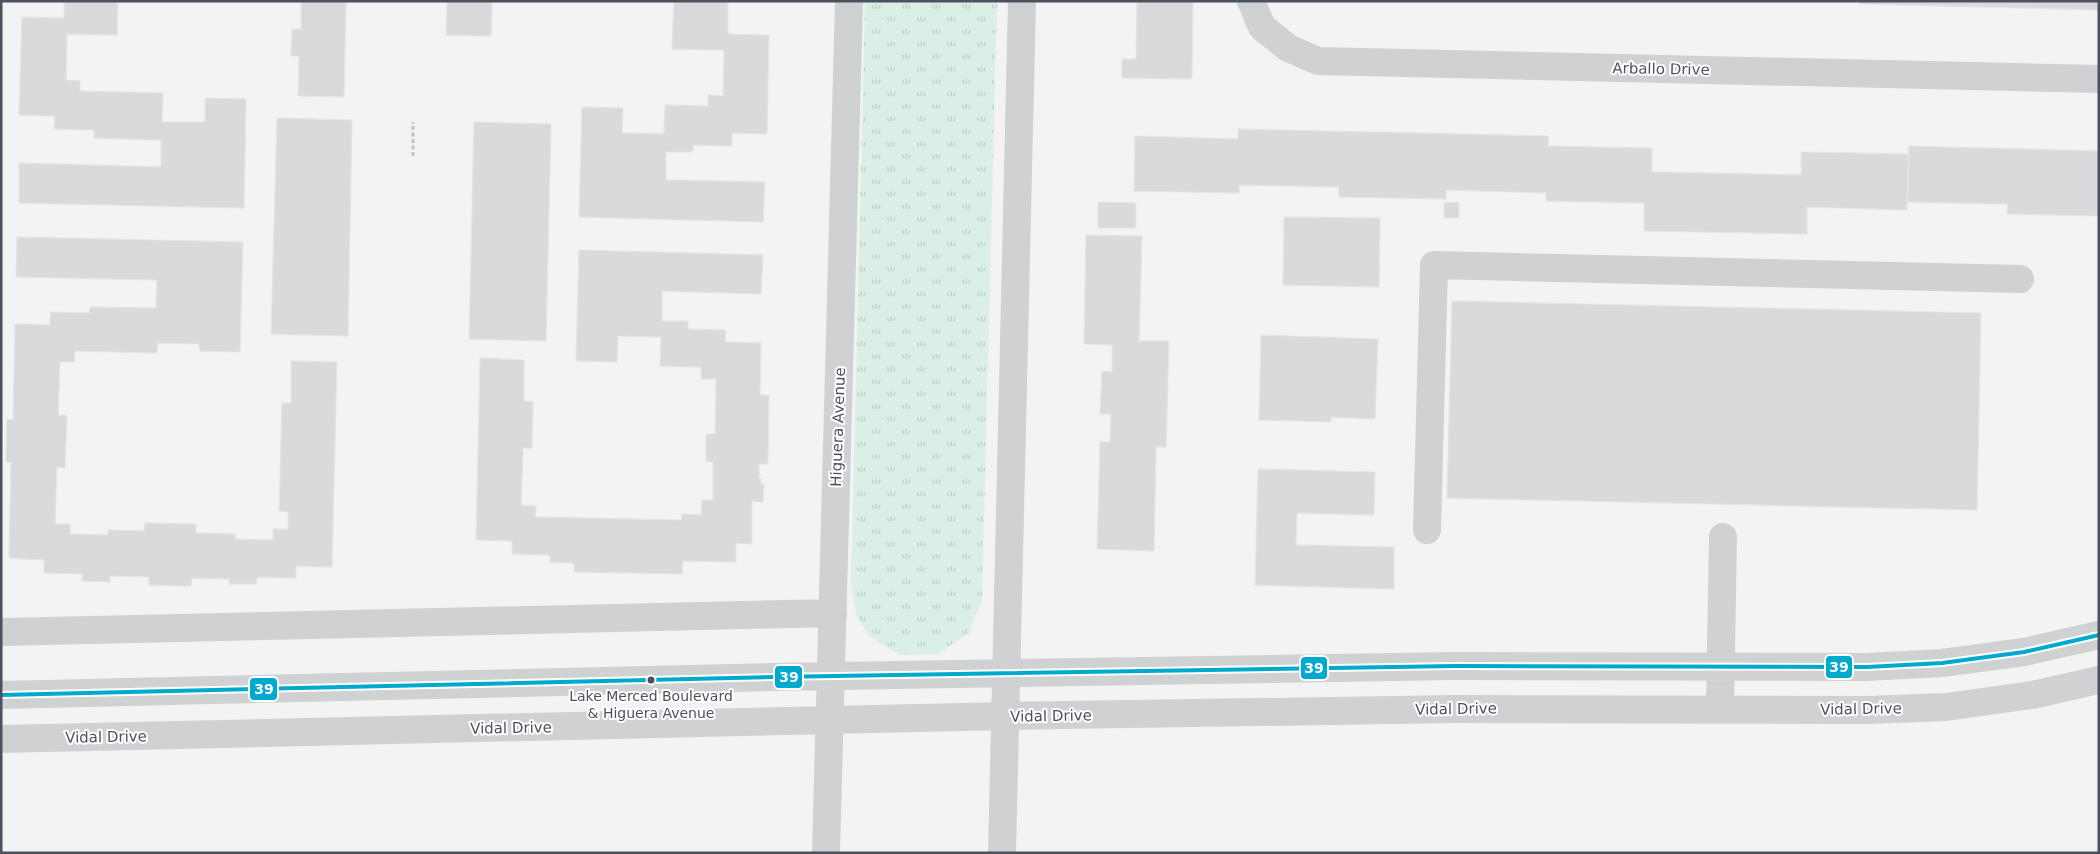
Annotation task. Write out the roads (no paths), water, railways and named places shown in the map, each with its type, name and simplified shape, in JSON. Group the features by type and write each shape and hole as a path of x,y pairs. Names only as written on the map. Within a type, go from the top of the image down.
{"street":[{"name":"Higuera Avenue","path":"826,853 849,1"},
{"path":"1002,853 1022,1"},
{"name":"Arballo Drive","path":"1251,1 1262,27 1288,48 1318,61 2099,79"},
{"path":"1427,530 1434,265 2020,279"},
{"path":"1720,708 1723,537"},
{"path":"1,632 833,613"},
{"path":"1,695 831,676 1454,666 1720,665 1867,667 1942,663 2024,652 2099,635"},
{"name":"Vidal Drive","path":"1,739 1006,716 1455,709 1720,708 1868,710 1946,706 2032,695 2099,680"}],"place":[{"name":"Lake Merced Boulevard & Higuera Avenue","path":"651,680"}]}
